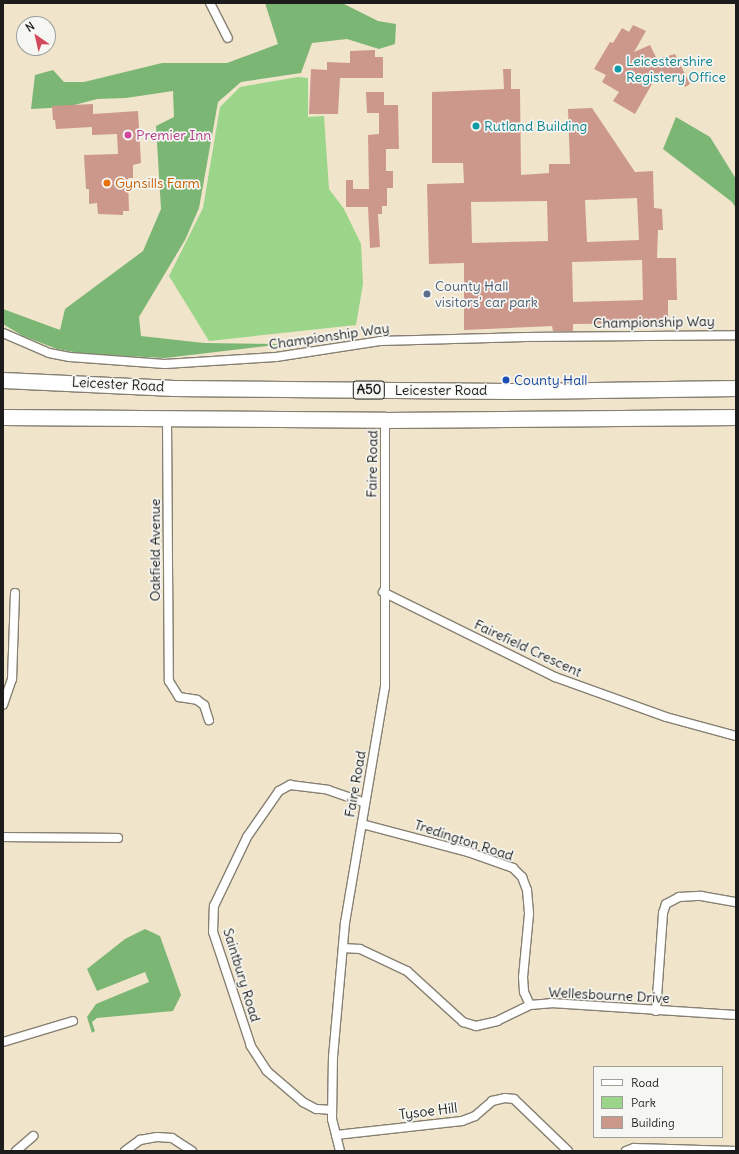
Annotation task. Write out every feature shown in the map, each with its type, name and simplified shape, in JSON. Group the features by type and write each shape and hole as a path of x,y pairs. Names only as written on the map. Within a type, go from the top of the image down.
{"highway":[{"name":"Leicester Road","path":"3,380 205,388 524,391 736,388"},
{"name":"A50","path":"3,417 385,420 736,417"}],"street":[{"path":"210,3 228,38"},
{"name":"Championship Way","path":"3,333 49,353 70,357 165,364 276,358 388,341 736,335"},
{"name":"Oakfield Avenue","path":"167,418 169,681 180,697 197,700 204,705 209,720"},
{"name":"Faire Road","path":"340,1151 332,1110 333,1057 343,948 365,803 385,687 383,592 385,420"},
{"name":"Fairefield Crescent","path":"383,592 555,677 666,717 736,736"},
{"path":"3,705 12,679 14,593"},
{"name":"Saintbury Road","path":"332,1110 316,1109 303,1102 267,1071 250,1046 213,932 214,906 247,837 279,791 290,785 328,790 365,803"},
{"name":"Tredington Road","path":"362,824 468,852 513,868 522,877 527,890 529,914 523,977 524,992 530,1005"},
{"path":"3,837 118,838"},
{"path":"656,1011 663,913 666,904 679,898 701,896 736,902"},
{"name":"Wellesbourne Drive","path":"343,948 360,949 386,959 406,971 463,1022 476,1026 497,1021 530,1005 551,1004 736,1015"},
{"path":"3,1042 73,1021"},
{"name":"Tysoe Hill","path":"336,1135 462,1120 475,1116 492,1101 505,1098 514,1099 568,1151"},
{"path":"16,1151 33,1136"},
{"path":"125,1151 140,1140 157,1137 172,1138 192,1151"},
{"path":"626,1151 634,1148 736,1151"}],"green space":[{"path":"265,3 342,3 378,21 396,24 395,44 379,49 347,39 312,43 301,73 241,82 218,102 199,208 185,240 139,317 141,336 204,343 284,344 165,358 85,354 57,349 23,336 3,324 3,309 60,330 65,309 143,251 161,209 156,126 174,117 173,91 126,98 97,99 67,107 31,109 35,75 53,70 64,82 84,82 162,63 227,63 278,44"},
{"path":"298,77 308,78 308,117 324,116 329,189 344,209 361,244 363,284 356,325 209,341 169,276 203,208 220,107 240,87"},
{"path":"676,117 710,137 736,179 736,208 732,202 663,149"},
{"path":"145,929 160,936 181,995 173,1011 97,1018 92,1022 95,1031 92,1033 87,1017 96,1004 149,982 145,972 97,991 87,969 125,939"}],"building":[{"name":"Leicestershire Registery Office","path":"633,25 646,31 634,52 650,45 657,59 675,54 690,84 685,87 677,74 660,81 657,75 635,114 613,101 619,92 602,82 606,75 594,69 610,42 613,43 622,28 629,32"},
{"path":"375,50 375,57 383,57 383,78 340,78 338,114 309,114 311,69 327,70 327,62 350,63 350,51"},
{"path":"503,69 511,69 511,89 520,89 521,175 549,173 549,164 570,164 568,109 592,108 635,172 653,171 654,208 662,209 663,230 658,230 657,258 676,258 677,300 668,300 668,318 660,318 660,323 573,324 573,331 553,331 552,326 464,330 464,263 429,264 427,184 464,183 463,163 432,163 432,92 504,89","holes":["637,198 639,240 587,242 585,200","547,201 548,241 472,243 471,202","642,260 643,300 573,302 572,262"]},
{"path":"366,92 384,92 384,105 398,105 399,149 386,149 386,171 393,171 393,188 387,188 387,206 382,206 382,214 378,214 380,247 370,248 368,207 346,207 346,180 353,180 353,189 369,189 368,135 379,134 379,113 367,113"},
{"path":"93,104 93,114 138,111 141,163 133,165 133,178 128,178 129,211 123,211 123,215 98,214 97,203 89,204 89,189 86,189 84,155 118,154 117,134 92,135 92,127 56,129 55,120 53,120 52,106"}],"place":[{"name":"Leicestershire Registery Office","path":"618,69"},
{"name":"Rutland Building","path":"476,126"},
{"name":"Premier Inn","path":"128,135"},
{"name":"Gynsills Farm","path":"107,183"},
{"name":"County Hall visitors' car park","path":"427,294"},
{"name":"County Hall","path":"506,380"}]}
